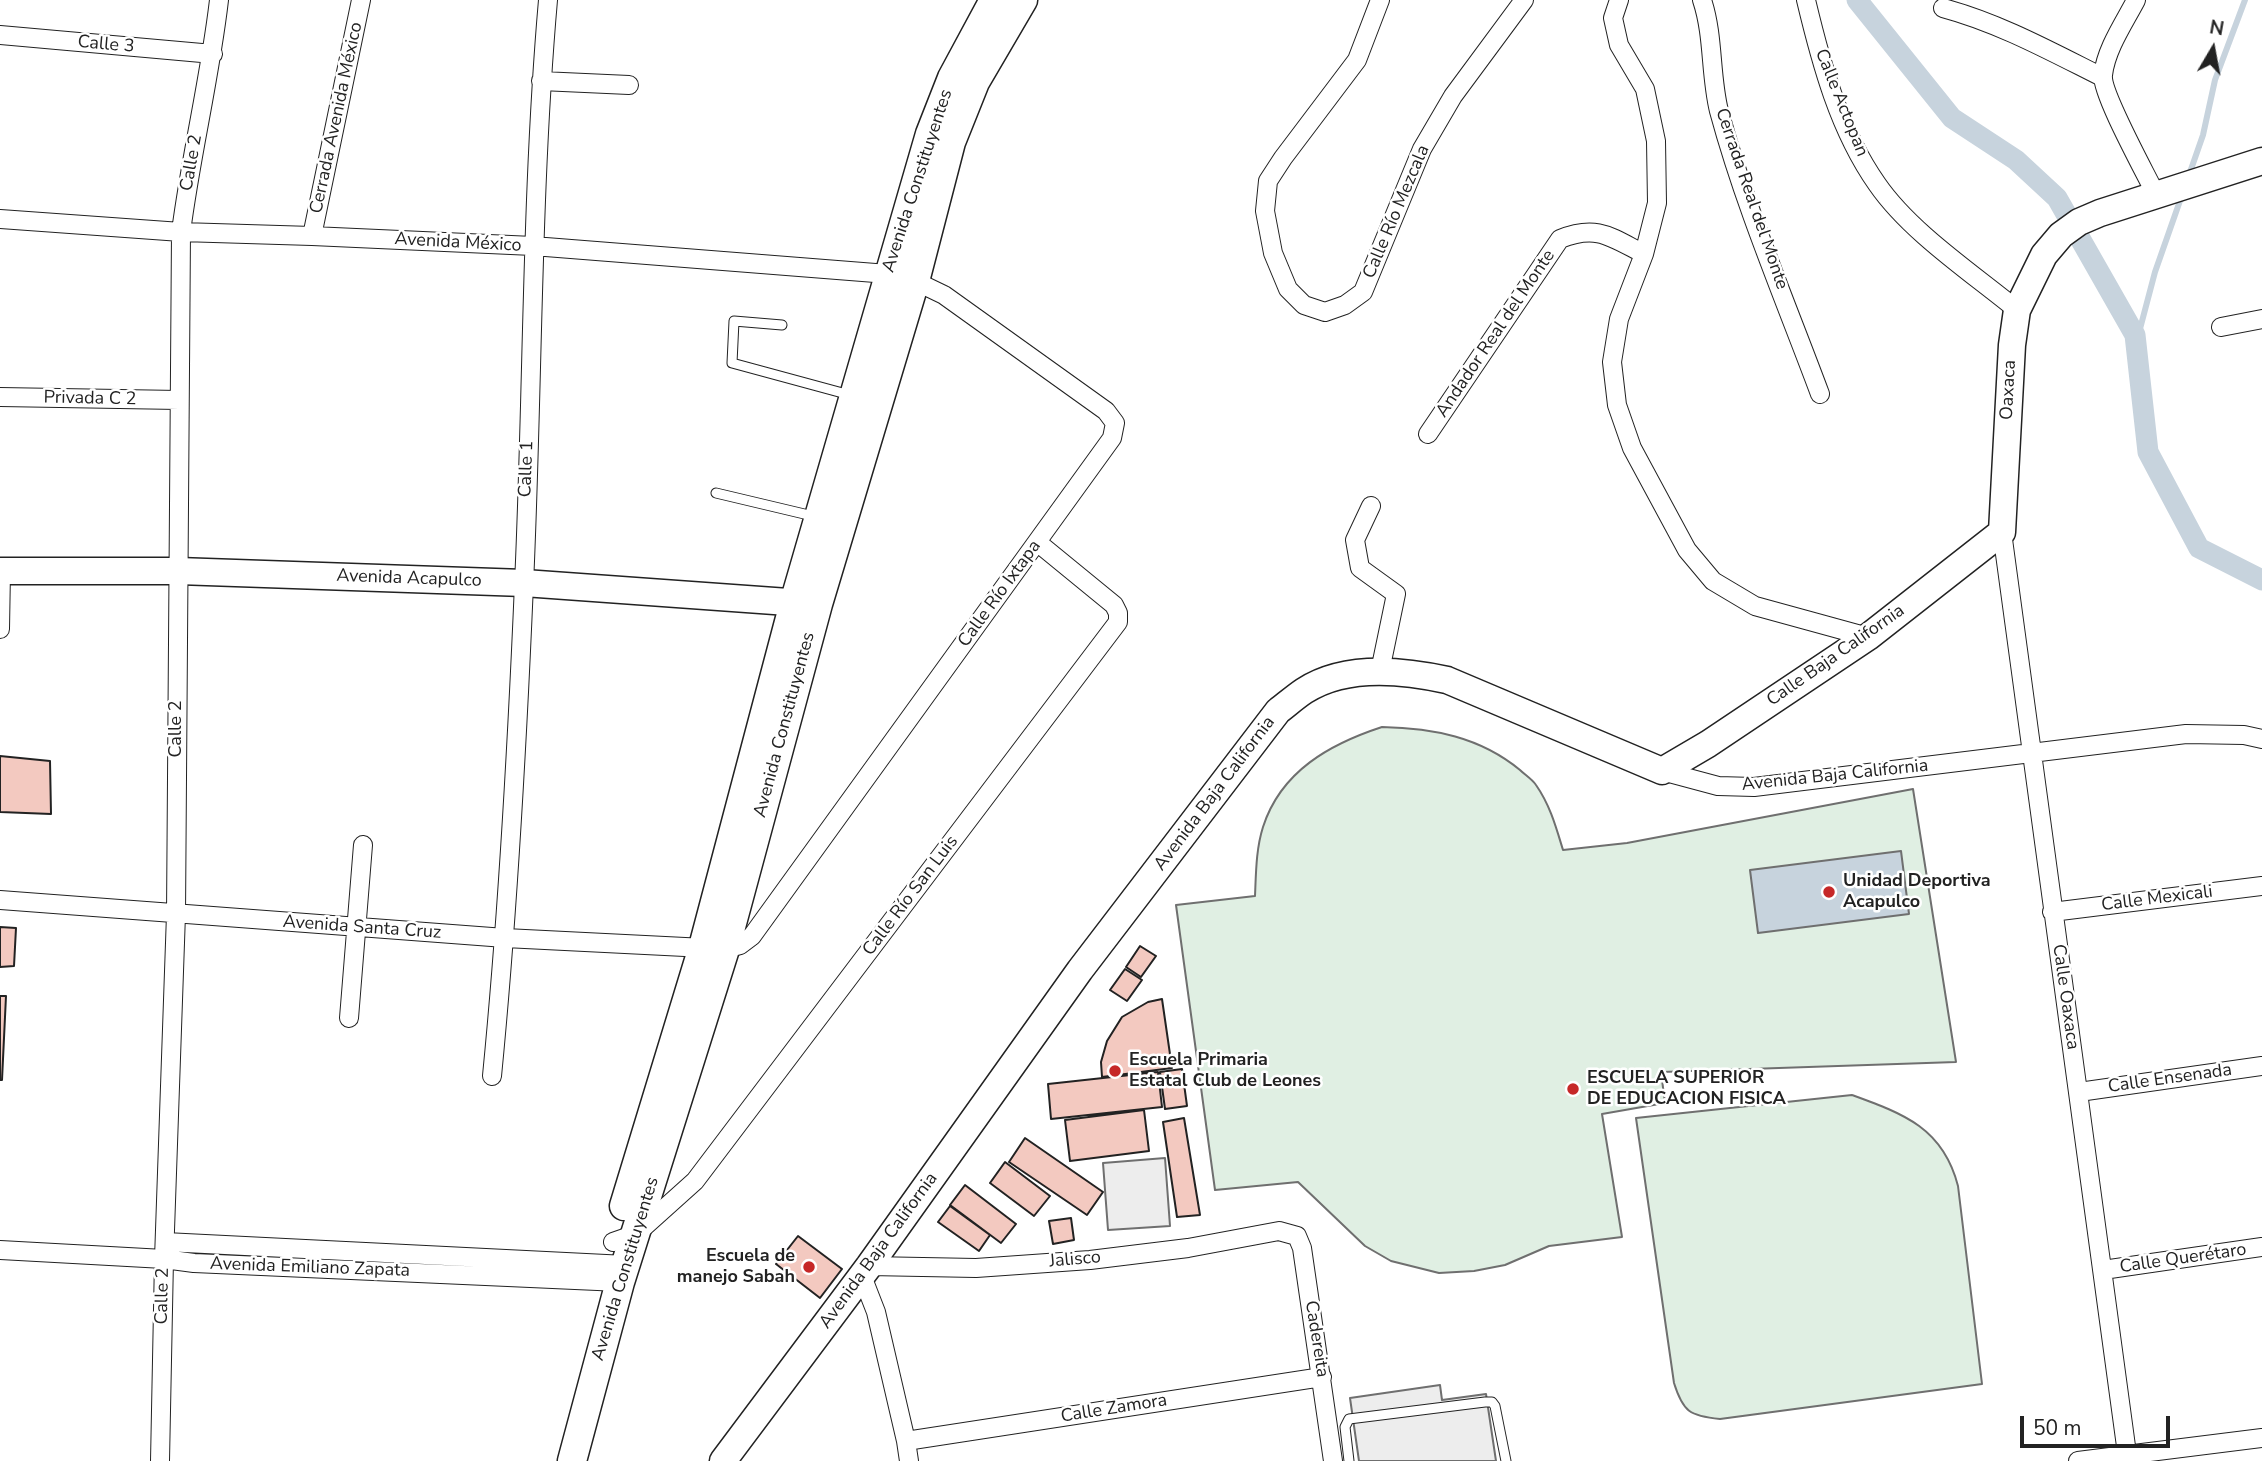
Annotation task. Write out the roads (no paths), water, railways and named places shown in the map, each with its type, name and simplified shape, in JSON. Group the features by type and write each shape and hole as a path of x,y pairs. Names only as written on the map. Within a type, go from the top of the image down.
{"main road":[{"name":"Avenida Constituyentes","path":"866,400 888,274 930,134 951,78 994,0"},
{"name":"Avenida Constituyentes","path":"553,1461 714,948 806,603 866,400 915,281 951,142 975,82 1023,0"},
{"path":"2163,193 2258,157"},
{"name":"Oaxaca","path":"2002,532 2012,345 2017,310 2044,255 2061,235 2079,222 2100,213 2163,193"},
{"name":"Calle Baja California","path":"1662,771 1708,744 1868,637 2002,532"},
{"name":"Avenida Acapulco","path":"1,571 178,571 524,583 806,603"},
{"name":"Avenida Baja California","path":"723,1461 866,1271 1080,970 1278,711 1306,690 1339,677 1380,671 1413,673 1447,680 1662,771"},
{"name":"Avenida Constituyentes","path":"572,1461 617,1261"}],"street":[{"name":"Calle 2","path":"160,1461 176,914 181,232 189,172 213,54 219,0"},
{"name":"Cerrada Avenida México","path":"312,236 361,0"},
{"name":"Calle 1","path":"492,1076 505,938 524,583 533,246 548,0"},
{"name":"Calle Río Mezcala","path":"1380,0 1357,60 1268,181 1265,211 1273,253 1289,289 1304,305 1325,312 1345,305 1363,292 1422,149 1453,96 1524,0"},
{"path":"1619,0 1613,18 1619,45 1645,89 1656,141 1657,203 1644,254 1619,319 1612,362 1616,405 1632,448 1687,550 1713,582 1755,606 1868,637"},
{"name":"Cerrada Real del Monte","path":"1702,0 1708,18 1718,108 1754,220 1820,394"},
{"name":"Calle Actopan","path":"1806,0 1822,66 1852,142 1877,185 1912,224 2017,310"},
{"path":"2136,0 2113,45 2102,77 2109,98 2163,193"},
{"path":"1943,8 1976,8 2017,34 2102,77"},
{"name":"Calle 3","path":"0,35 213,54"},
{"path":"541,81 629,85"},
{"name":"Avenida México","path":"0,219 181,232 533,246 888,274 915,281"},
{"name":"Andador Real del Monte","path":"1428,434 1560,239 1580,231 1604,234 1644,254"},
{"name":"Calle Río Ixtapa","path":"714,948 740,945 752,936 1112,438 1115,424 1106,411 954,303 915,281"},
{"path":"2221,327 2262,319"},
{"name":"Privada C 2","path":"0,397 179,400"},
{"path":"1371,506 1355,540 1360,568 1396,593 1380,671"},
{"name":"Calle Oaxaca","path":"2002,532 2128,1458"},
{"name":"Calle Río San Luis","path":"617,1261 695,1181 1118,622 1114,605 1037,542"},
{"path":"0,629 1,571"},
{"name":"Avenida Baja California","path":"1662,771 1718,786 1754,787 2186,734 2244,735 2262,739"},
{"path":"349,1018 363,845"},
{"name":"Calle Mexicali","path":"2052,912 2262,886"},
{"name":"Avenida Santa Cruz","path":"0,900 355,928 714,948"},
{"name":"Calle Ensenada","path":"2078,1092 2262,1066"},
{"name":"Jalisco","path":"866,1271 976,1268 1090,1260 1188,1248 1279,1231"},
{"name":"Cadereita","path":"1279,1231 1297,1237 1302,1248 1333,1461"},
{"name":"Calle Querétaro","path":"2103,1270 2262,1247"},
{"name":"Avenida Emiliano Zapata","path":"0,1250 617,1261"},
{"path":"866,1271 909,1461"},
{"name":"Calle Zamora","path":"906,1441 1322,1377"},
{"path":"2078,1461 2128,1458 2262,1438"}],"lane":[{"path":"782,324 734,321 732,363 866,400"},
{"path":"716,493 830,521"},
{"path":"1349,1461 1345,1427 1349,1419 1492,1402 1506,1461"}],"waterway":[{"path":"1857,0 1952,118 2016,160 2057,198 2135,335 2148,452 2199,548 2262,580"},
{"path":"2188,178 2203,135 2215,80 2245,0"},
{"path":"2136,344 2155,272 2182,195"}],"place":[{"name":"Unidad Deportiva Acapulco","path":"1829,892"},
{"name":"Escuela Primaria Estatal Club de Leones","path":"1115,1071"},
{"name":"ESCUELA SUPERIOR DE EDUCACION FISICA","path":"1573,1089"},
{"name":"Escuela de manejo Sabah","path":"809,1267"}]}
